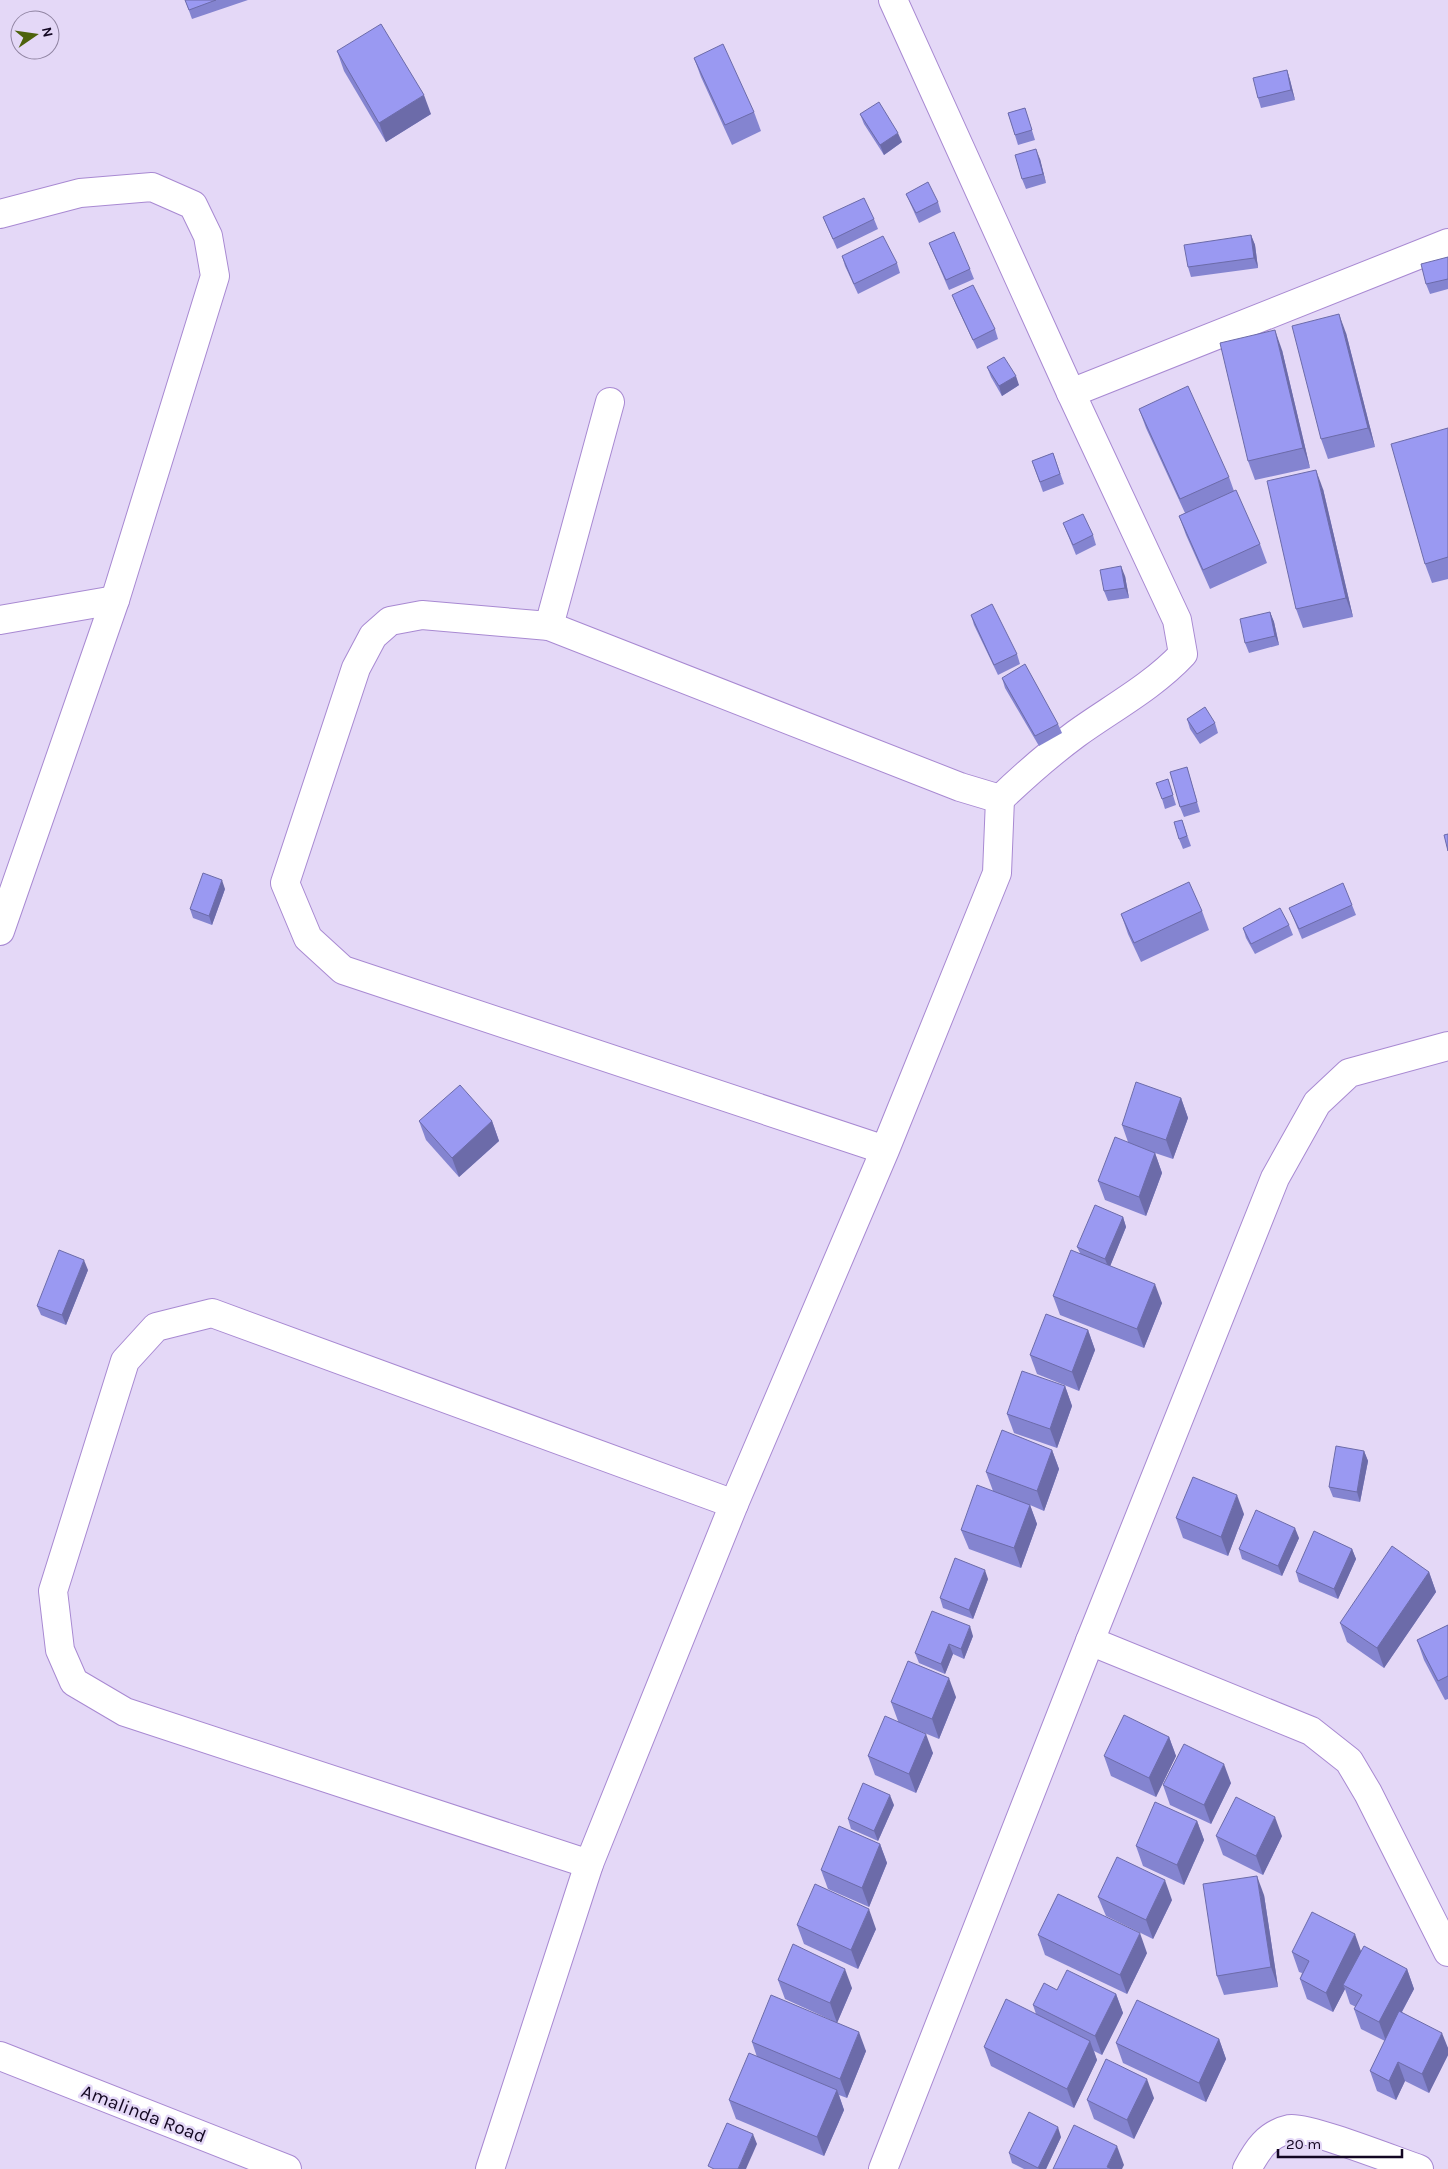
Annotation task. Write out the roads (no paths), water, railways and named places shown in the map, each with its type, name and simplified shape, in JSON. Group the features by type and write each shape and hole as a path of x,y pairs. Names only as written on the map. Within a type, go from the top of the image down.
{"street":[{"path":"490,2169 588,1864 734,1504 885,1150 997,873 1000,799 1074,735 1165,673 1183,654 1177,620 1071,393 893,0"},
{"path":"0,214 80,192 152,187 194,205 208,236 215,276 115,600 0,931"},
{"path":"1071,393 1448,242"},
{"path":"549,626 610,402"},
{"path":"0,620 115,600"},
{"path":"885,1150 343,970 308,938 284,883 356,668 373,636 390,621 422,615 549,626 960,786 1000,799"},
{"path":"883,2169 1090,1641 1275,1178 1317,1103 1350,1073 1448,1046"},
{"path":"588,1864 126,1712 74,1682 60,1650 53,1592 125,1361 156,1327 212,1313 734,1504"},
{"path":"1090,1641 1311,1731 1349,1762 1368,1793 1448,1952"},
{"name":"Amalinda Road","path":"0,2056 288,2169"},
{"path":"1246,2169 1257,2149 1270,2138 1291,2128 1320,2135 1419,2169"}]}
